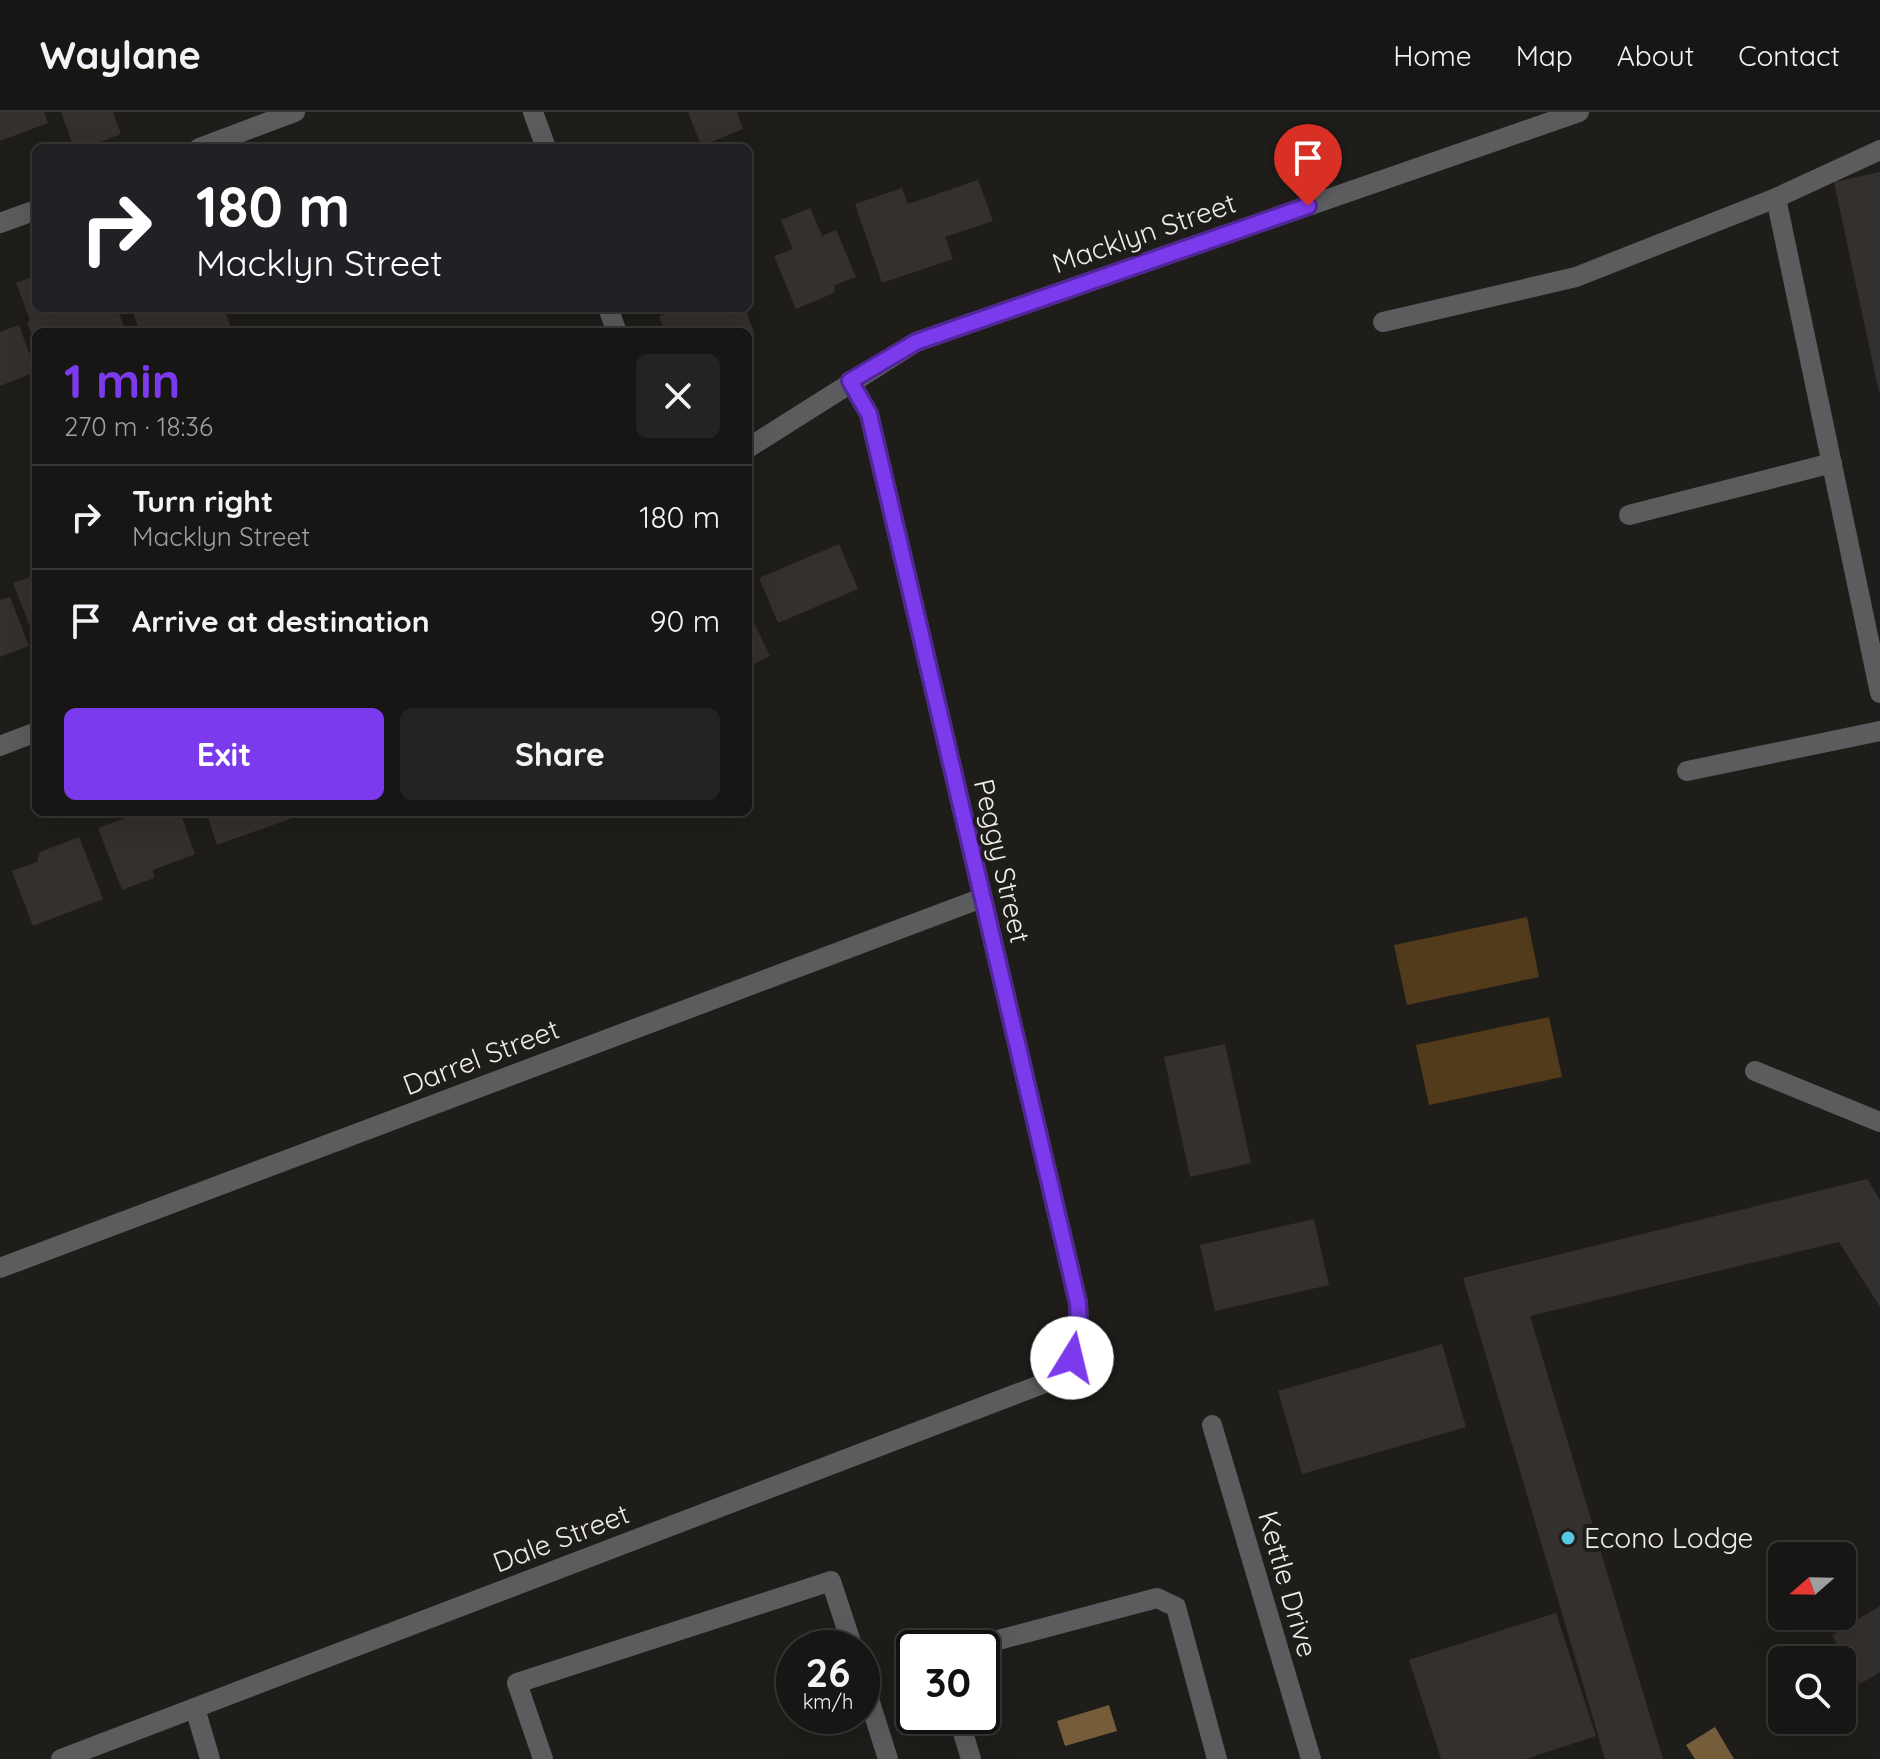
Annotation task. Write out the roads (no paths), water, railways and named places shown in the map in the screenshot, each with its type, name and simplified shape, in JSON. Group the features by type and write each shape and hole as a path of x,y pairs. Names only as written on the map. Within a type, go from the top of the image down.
{"street":[{"path":"210,144 295,112"},
{"path":"533,112 545,144"},
{"name":"Macklyn Street","path":"752,445 916,342 1579,112"},
{"path":"1383,322 1576,277 1776,198 1880,150"},
{"path":"1776,198 1880,693"},
{"path":"0,223 32,211"},
{"name":"Peggy Street","path":"850,381 869,414 1078,1303 1079,1332 1072,1358"},
{"path":"1629,515 1832,463"},
{"path":"1687,771 1880,731"},
{"path":"0,746 32,734"},
{"name":"Darrel Street","path":"0,1268 982,898"},
{"path":"1755,1071 1880,1122"},
{"name":"Dale Street","path":"61,1759 1045,1383 1072,1358"},
{"name":"Kettle Drive","path":"1212,1425 1311,1759"},
{"path":"543,1759 517,1683 831,1581 847,1630"},
{"path":"1000,1640 1157,1598 1176,1607 1217,1759"},
{"path":"195,1708 210,1759"},
{"path":"880,1734 888,1759"},
{"path":"963,1734 971,1759"}],"place":[{"name":"Econo Lodge","path":"1568,1538"}]}
